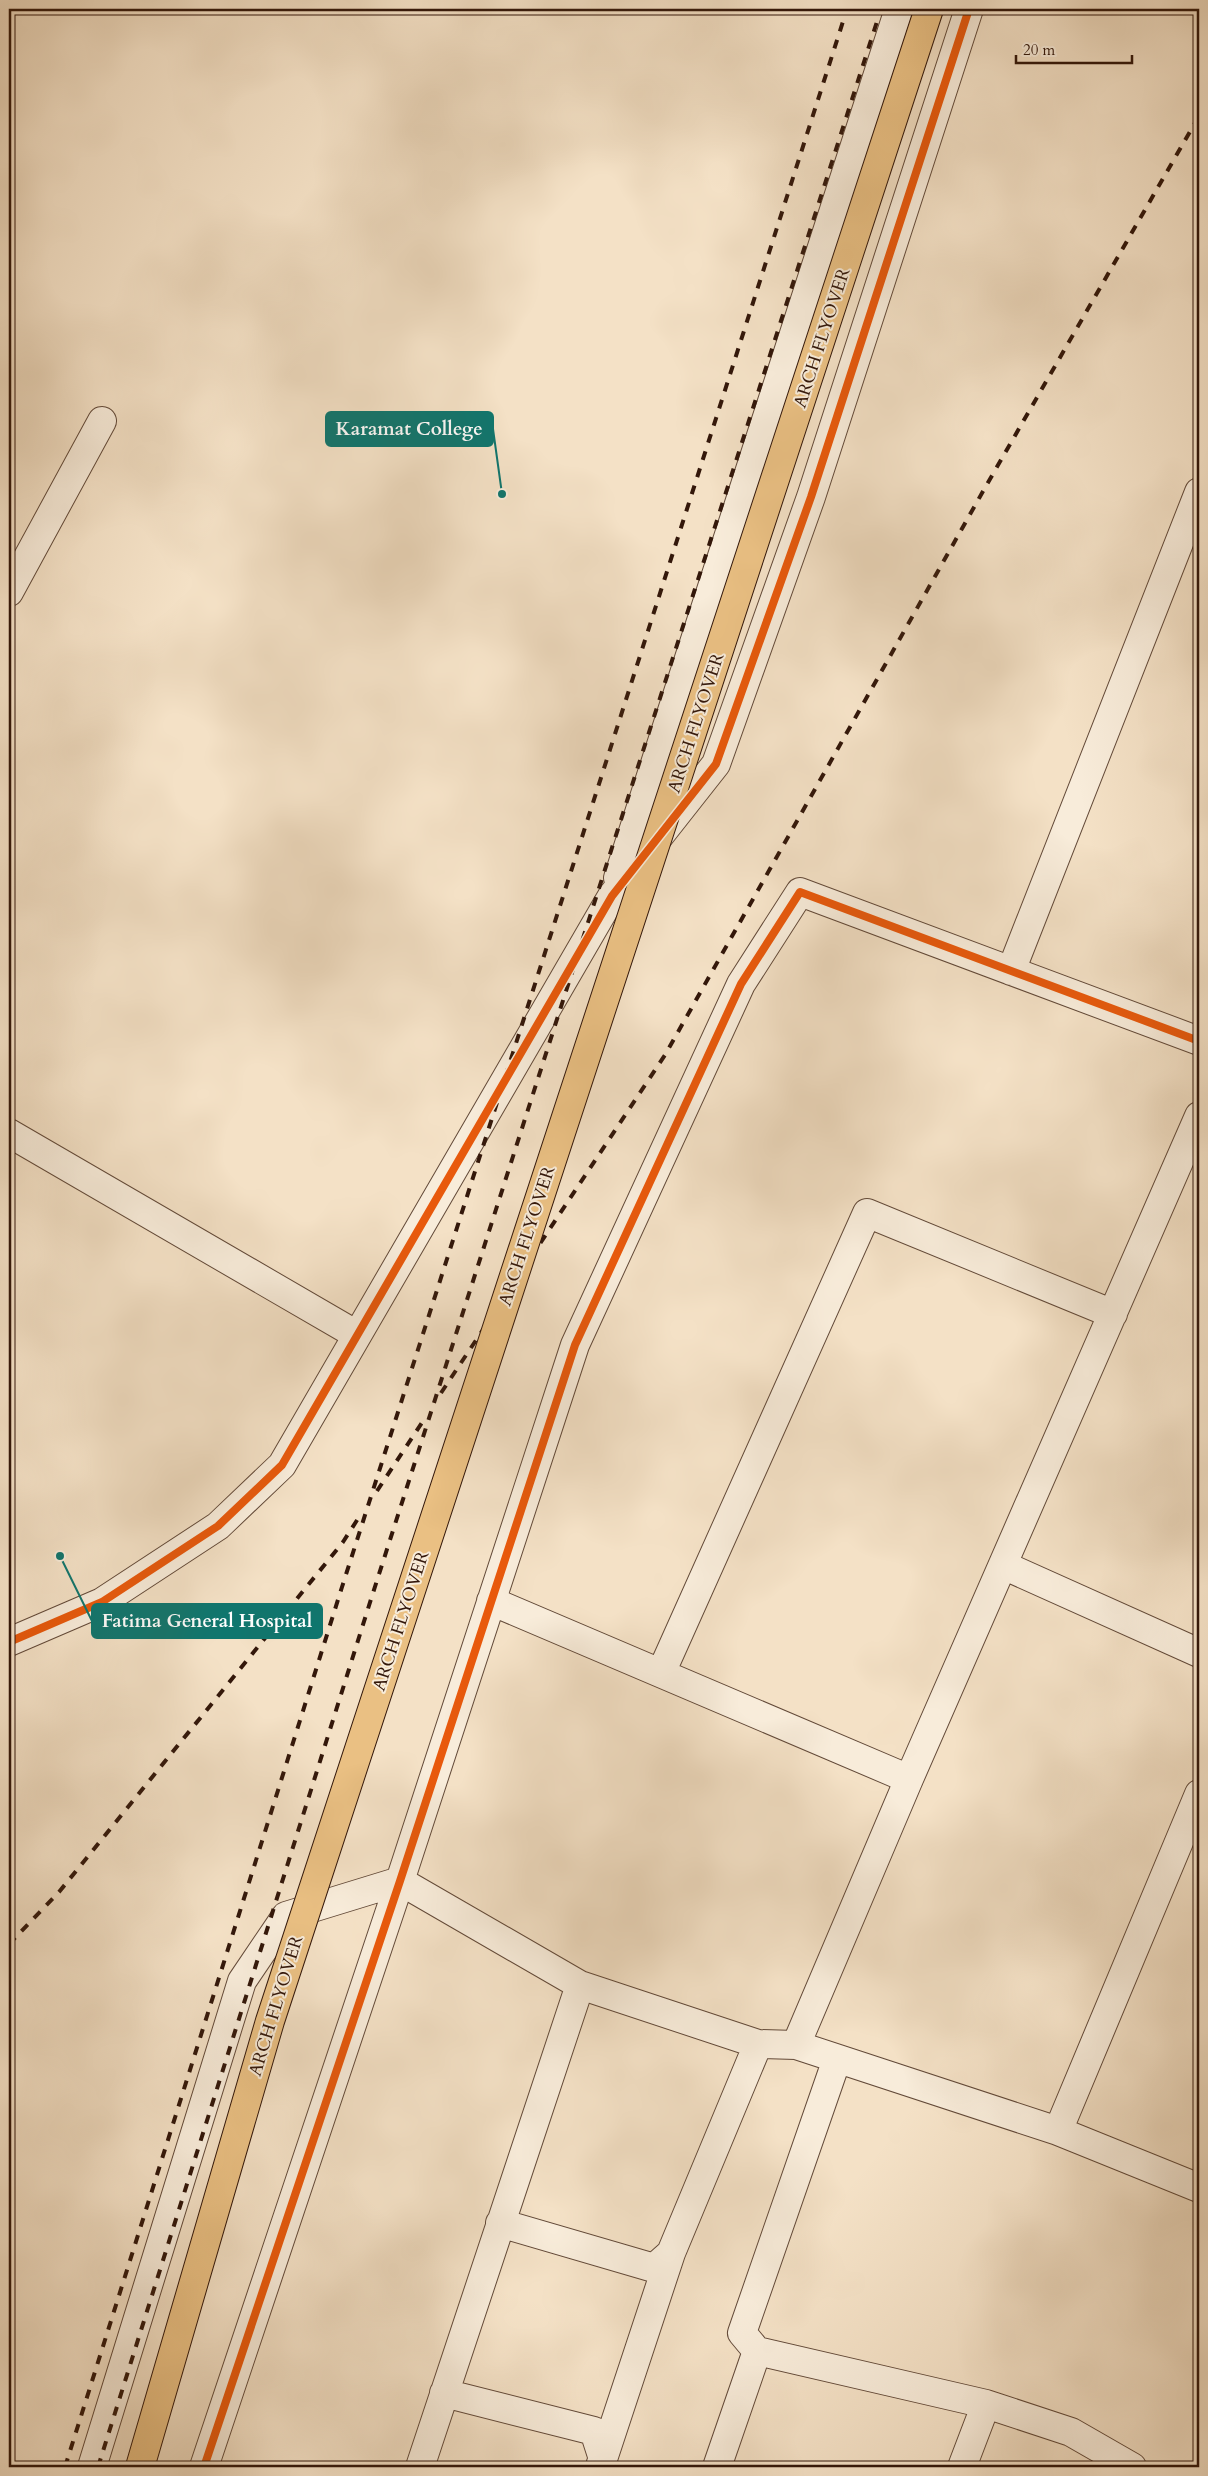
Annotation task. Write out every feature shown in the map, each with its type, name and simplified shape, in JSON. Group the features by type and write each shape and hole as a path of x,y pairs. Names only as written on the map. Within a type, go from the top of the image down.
{"main road":[{"name":"ARCH FLYOVER","path":"140,2467 270,2021 930,9"}],"street":[{"path":"612,896 899,9"},
{"path":"9,1642 102,1602 218,1526 282,1465 612,896 716,764 811,497 969,9"},
{"path":"9,592 102,421"},
{"path":"1011,971 1199,492"},
{"path":"204,2467 400,1881 575,1345 741,984 800,892 1199,1040"},
{"path":"796,2046 909,1779 1199,1116"},
{"path":"9,1134 357,1336"},
{"path":"661,1673 867,1213 1113,1314"},
{"path":"1003,1565 1199,1654"},
{"path":"491,1601 909,1779"},
{"path":"1058,2131 1199,1794"},
{"path":"92,2467 242,1982 286,1916 400,1881 580,1985 758,2044 796,2046 1058,2131 1199,2188"},
{"path":"420,2467 580,1985"},
{"path":"601,2463 671,2254 758,2044"},
{"path":"837,2059 742,2333 757,2351 986,2404 1071,2432 1132,2467"},
{"path":"500,2223 654,2268 671,2254"},
{"path":"717,2467 757,2351"},
{"path":"444,2393 594,2431 601,2463"},
{"path":"962,2467 986,2404"}],"railway":[{"path":"65,2467 342,1587 847,9"},
{"path":"98,2467 372,1596 881,9"},
{"path":"441,1393 665,1055 986,486 1199,116"},
{"path":"377,1491 425,1418"},
{"path":"9,1944 59,1892 343,1542 361,1514"}],"cycle path":[{"path":"9,1642 102,1602 218,1526 282,1465 612,896 716,764 811,497 969,9"},
{"path":"204,2467 400,1881 575,1345 741,984 800,892 1199,1041"}],"place":[{"name":"Karamat College","path":"502,494"},
{"name":"Fatima General Hospital","path":"60,1556"}]}
